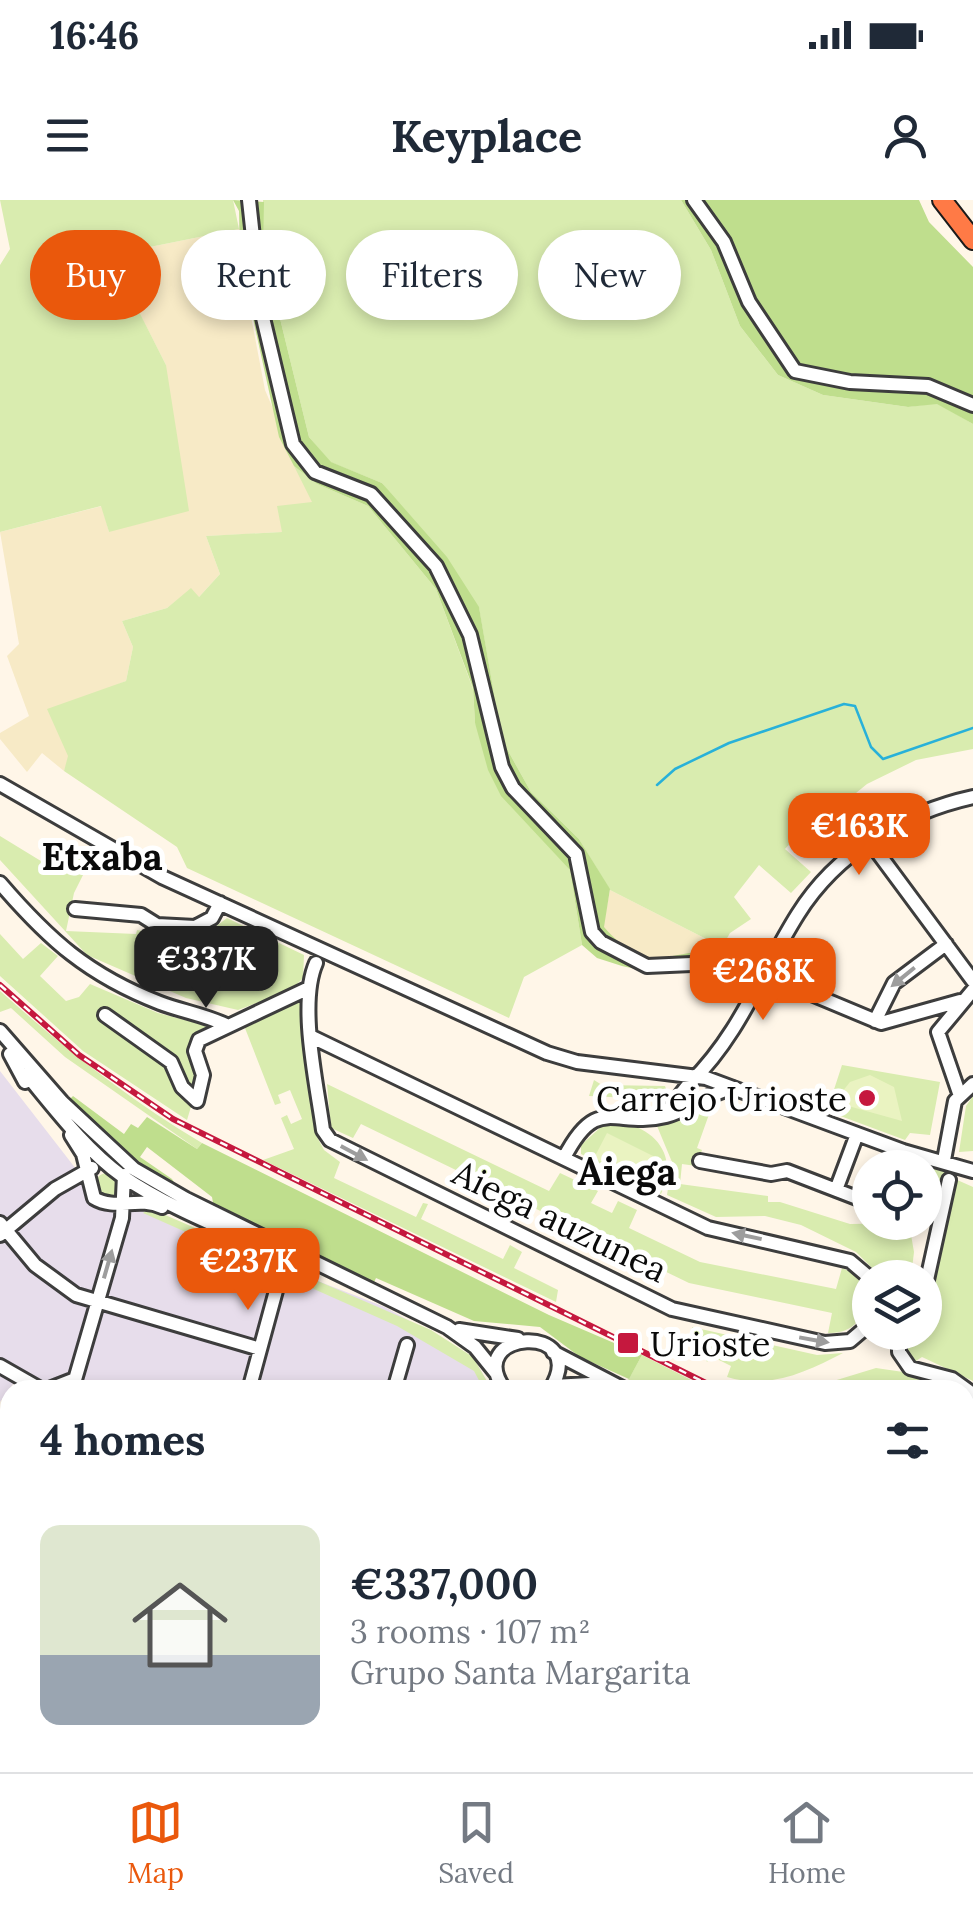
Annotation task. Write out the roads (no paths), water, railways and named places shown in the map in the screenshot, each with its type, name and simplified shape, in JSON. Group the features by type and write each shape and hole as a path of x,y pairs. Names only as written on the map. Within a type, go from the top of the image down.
{"highway":[{"path":"942,200 973,240"}],"street":[{"path":"249,200 253,236 249,259 293,444 315,472 371,494 436,566 470,635 487,694 496,752 513,788 576,854 592,932 616,952 647,966 714,964 766,975 875,1021 892,1023 960,1001"},
{"path":"694,200 724,242 749,302 795,371 850,382 928,386 973,405"},
{"path":"0,784 162,877 319,953 343,957 547,1053 577,1062 704,1073 858,1134 973,1171"},
{"path":"653,1118 671,1109 723,1048 812,894 870,842 916,814 973,797"},
{"path":"870,842 973,981"},
{"path":"0,883 48,939 81,963 138,994 226,1026"},
{"path":"75,909 141,915 158,925 195,927 212,918 220,903"},
{"path":"875,1021 894,982 946,944"},
{"name":"Aiega auzunea","path":"319,953 308,988 323,1130 345,1149 672,1310 825,1343 852,1340"},
{"path":"105,1015 171,1062 184,1091 197,1101 203,1075 196,1045 226,1026 308,988"},
{"path":"949,1162 959,1092 938,1032 973,990"},
{"path":"0,1031 62,1102 126,1164 208,1210 447,1327 475,1348 499,1380"},
{"name":"Aiega auzunea","path":"312,1037 708,1228 852,1264"},
{"path":"0,1042 69,1126 118,1170 182,1210 364,1288"},
{"path":"723,1048 720,1074 735,1087"},
{"path":"10,1054 16,1072 71,1136 94,1198 121,1216"},
{"path":"659,1071 674,1080 682,1094"},
{"path":"698,1102 703,1093 704,1073"},
{"path":"959,1092 973,1084"},
{"path":"653,1118 735,1087"},
{"path":"62,1102 66,1113 118,1170 186,1204 208,1210"},
{"name":"Aiega auzunea","path":"564,1158 572,1140 594,1120 612,1115 653,1118"},
{"path":"836,1190 858,1134"},
{"path":"55,1189 73,1164 71,1136"},
{"path":"700,1161 771,1174 786,1172 852,1196"},
{"path":"949,1162 973,1161"},
{"path":"118,1170 86,1171 55,1189 2,1230 46,1275 76,1295 260,1349"},
{"path":"74,1380 121,1216 118,1170"},
{"path":"931,1260 949,1180"},
{"path":"121,1216 146,1201 252,1246 266,1248"},
{"path":"252,1380 277,1287"},
{"path":"447,1327 539,1341 604,1380"},
{"path":"496,1373 504,1350 520,1340"},
{"path":"234,1342 253,1374"},
{"path":"397,1380 407,1345"},
{"path":"900,1350 910,1368 953,1380"},
{"path":"553,1352 558,1368 554,1380"},
{"path":"0,1366 26,1380"}],"waterway":[{"path":"657,785 675,769 729,743 844,704 855,706 871,747 883,759 973,728"}],"railway":[{"path":"0,985 79,1055 173,1119 700,1380"}],"place":[{"name":"Carrejo Urioste","path":"867,1098"},
{"name":"Urioste","path":"628,1343"}],"district":[{"name":"Etxaba","path":"102,856"},
{"name":"Aiega","path":"627,1171"}]}
